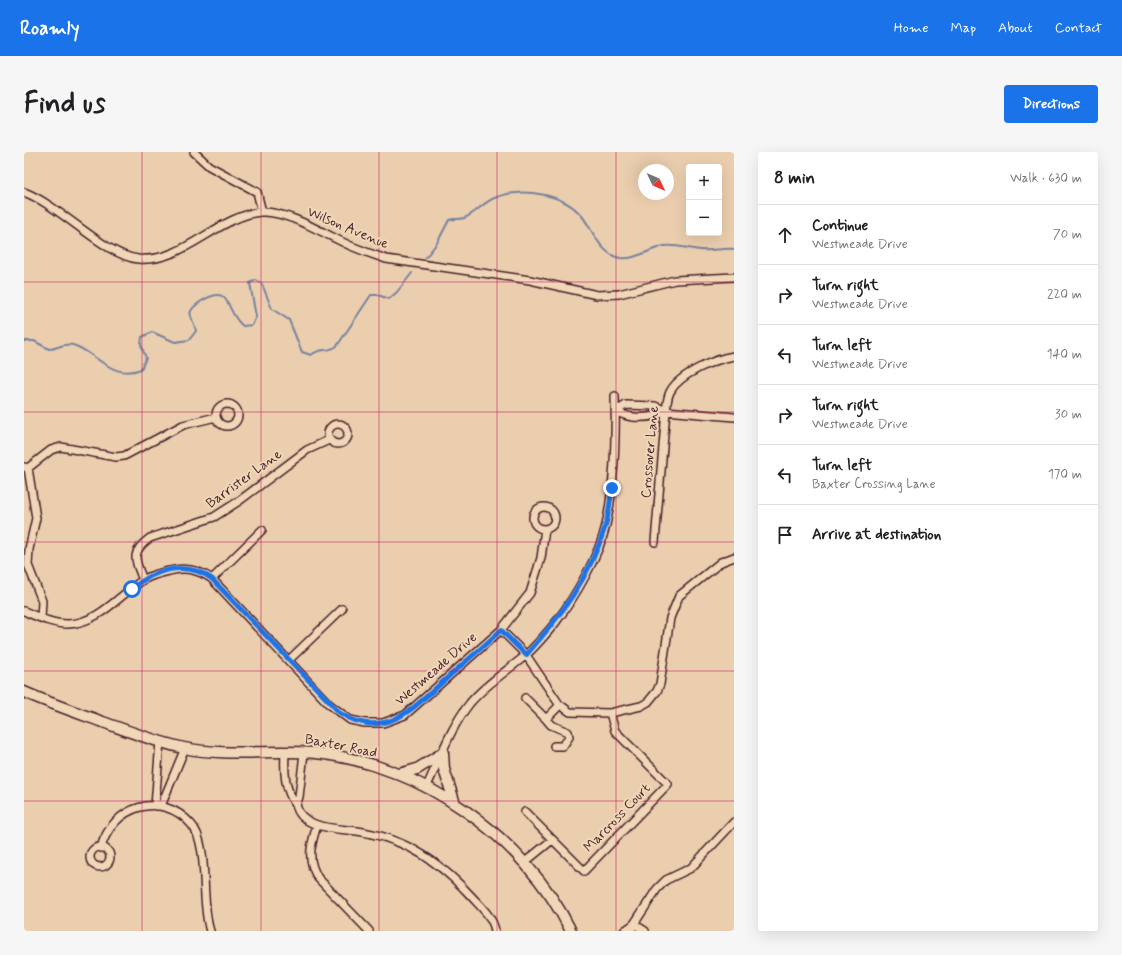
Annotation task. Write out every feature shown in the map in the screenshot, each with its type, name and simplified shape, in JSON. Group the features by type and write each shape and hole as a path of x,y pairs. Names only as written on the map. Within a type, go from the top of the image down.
{"main road":[{"name":"Baxter Road","path":"24,692 160,741 185,748 241,754 285,752 304,753 348,760 398,774 455,804 491,829 525,862 552,897 571,931"},
{"path":"398,774 417,769 443,753 444,770 455,804"}],"street":[{"path":"24,192 52,206 106,245 128,256 138,258 162,256 226,224 262,212 257,192 209,166 194,152"},
{"name":"Wilson Avenue","path":"262,212 295,220 357,249 386,259 530,280 597,295 619,294 675,280 734,277"},
{"name":"Crossover Lane","path":"656,542 666,411 671,391 689,374 734,356"},
{"path":"426,788 443,753 453,726 471,702 490,683 526,655 556,622 576,593 605,527 612,488 616,441 615,396"},
{"path":"616,411 626,405 655,406 666,411 734,417"},
{"path":"616,411 625,416 655,416 666,411"},
{"path":"41,618 42,601 28,565 27,549 36,518 26,468 51,450 62,447 116,457 124,456 183,425 216,417"},
{"name":"Barrister Lane","path":"143,580 136,563 135,555 138,548 144,542 150,538 214,517 239,501 307,450 328,440"},
{"name":"Westmeade Drive","path":"24,611 54,622 68,624 85,620 101,612 143,580 156,573 179,568 202,572 212,579 340,713 350,720 365,723 383,723 405,715 501,630 530,593 541,558 545,529"},
{"path":"212,579 262,530"},
{"path":"501,630 526,655 560,705 570,712 610,713 641,706 653,696 660,684 670,618 679,596 720,562 734,557"},
{"path":"289,660 342,609"},
{"path":"525,698 550,725 568,732 569,737 567,742 563,746 554,746"},
{"path":"546,719 560,705"},
{"name":"Marcross Court","path":"524,812 584,871 668,784 615,731 610,713"},
{"path":"158,806 160,741"},
{"path":"158,806 185,748"},
{"path":"285,752 284,768 289,795 306,820 317,825 378,835 419,852 434,862 461,885 490,918 496,931"},
{"path":"296,805 299,797 304,753"},
{"path":"101,848 104,837 121,816 130,810 142,806 158,806 181,814 192,824 197,832 200,842 204,903 210,931"},
{"path":"633,928 657,889 666,880 691,868 734,822"},
{"path":"317,825 310,848 312,869 318,878 369,931"},
{"path":"525,862 552,840"},
{"path":"624,931 633,928 645,931"}],"waterway":[{"path":"426,257 437,243 449,220 462,219 472,214 488,201 497,197 519,193 542,194 565,202 582,216 602,247 613,256 620,258 631,257 664,246 678,246 701,250 734,249"},
{"path":"24,341 34,341 49,349 70,344 89,353 113,369 131,372 141,369 146,358 141,345 142,337 152,332 175,342 189,340 196,331 190,312 200,302 211,296 218,295 223,297 227,301 237,320 243,326 252,325 256,317 250,283 256,280 262,284 272,309 289,320 302,352 311,355 318,351 331,349 337,346 371,295 378,295 389,299 397,292 412,273"}],"route":[{"path":"132,589 143,580 156,573 179,568 187,568 202,572 212,579 329,704 350,720 365,723 383,723 405,715 501,630 526,655 556,622 576,593 605,527 612,488"}]}
